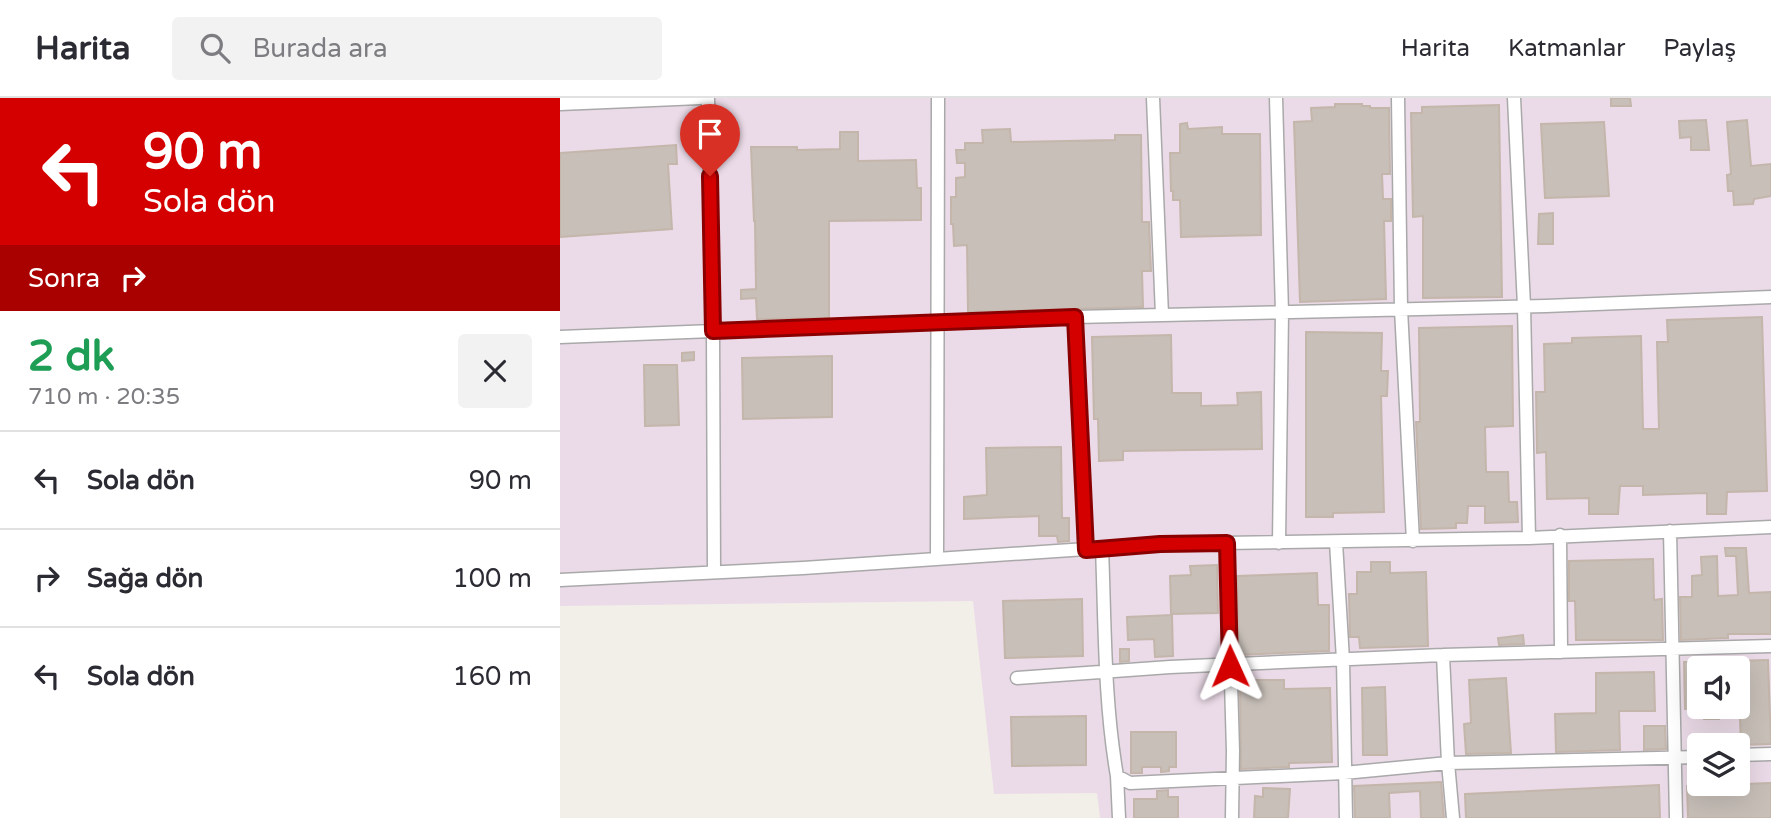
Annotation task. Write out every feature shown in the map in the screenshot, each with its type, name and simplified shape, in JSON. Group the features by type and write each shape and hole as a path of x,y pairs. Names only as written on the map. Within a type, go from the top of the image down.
{"street":[{"path":"560,104 700,98"},
{"path":"708,98 714,572"},
{"path":"937,559 938,98"},
{"path":"1153,98 1162,315"},
{"path":"1276,98 1282,312 1279,542"},
{"path":"1398,98 1401,309 1413,541"},
{"path":"1514,98 1524,306 1529,538"},
{"path":"560,337 1075,317 1771,297"},
{"path":"1075,317 1086,550"},
{"path":"560,580 1102,548 1529,538 1771,527"},
{"path":"1670,531 1676,818"},
{"path":"1560,535 1561,652"},
{"path":"1336,542 1343,660 1346,818"},
{"path":"1227,543 1232,818"},
{"path":"1102,548 1106,672 1119,818"},
{"path":"1017,678 1443,654 1771,646"},
{"path":"1443,654 1453,818"},
{"path":"1750,755 1771,754"},
{"path":"1117,776 1130,783 1344,773 1448,763 1687,758"}],"shaded area":[{"path":"560,98 1771,98 1771,818 1100,818 1097,793 994,794 973,601 560,606"}],"building":[{"path":"1611,98 1630,98 1631,106 1611,106"},
{"path":"1335,104 1389,108 1390,174 1382,174 1383,199 1391,199 1391,221 1384,221 1386,299 1300,302 1294,122 1312,121 1311,108 1335,107"},
{"path":"1499,105 1502,297 1423,298 1423,216 1413,217 1411,113 1422,113 1422,107"},
{"path":"1706,120 1709,150 1691,150 1691,137 1680,138 1679,121"},
{"path":"1747,120 1751,166 1771,164 1771,196 1754,199 1753,204 1734,205 1733,191 1728,191 1727,175 1731,174 1727,122"},
{"path":"1604,122 1609,196 1545,198 1541,124"},
{"path":"1187,123 1188,129 1222,127 1222,134 1260,134 1261,235 1181,237 1180,200 1173,200 1171,191 1170,153 1180,153 1180,124"},
{"path":"1010,129 1011,142 1115,140 1115,135 1141,135 1142,222 1149,222 1151,271 1142,271 1143,307 968,312 967,245 954,246 951,224 951,197 956,197 956,178 965,177 965,163 957,163 956,150 965,150 965,143 983,143 982,130"},
{"path":"840,132 858,132 858,161 916,160 917,188 921,188 921,220 829,221 829,318 757,319 756,298 741,299 741,290 756,289 751,147 840,149"},
{"path":"676,145 677,164 668,164 672,229 560,237 560,153"},
{"path":"1553,213 1553,244 1538,244 1539,214"},
{"path":"1762,317 1767,491 1727,492 1726,514 1707,514 1707,493 1643,495 1643,486 1620,486 1618,514 1589,514 1589,498 1547,499 1546,452 1537,453 1536,392 1545,392 1544,344 1572,343 1572,338 1641,336 1643,429 1659,429 1657,342 1668,342 1667,320"},
{"path":"1512,326 1513,426 1485,427 1486,472 1508,472 1509,502 1517,502 1518,522 1485,523 1485,506 1468,506 1467,523 1456,523 1456,528 1421,529 1416,422 1420,422 1419,328"},
{"path":"1306,332 1382,333 1381,371 1388,371 1387,396 1381,396 1384,512 1333,513 1333,517 1306,517"},
{"path":"1171,335 1172,393 1201,393 1201,406 1238,405 1237,393 1261,392 1262,449 1123,451 1123,460 1099,461 1098,419 1094,419 1092,337"},
{"path":"694,352 694,360 682,361 682,353"},
{"path":"832,356 832,417 743,419 742,358"},
{"path":"644,365 677,365 679,425 645,426"},
{"path":"1061,447 1062,518 1069,518 1069,541 1058,542 1057,536 1039,536 1039,516 964,519 964,497 987,495 986,448"},
{"path":"1725,548 1746,548 1749,593 1771,592 1771,634 1728,634 1728,638 1681,640 1680,597 1692,597 1692,576 1702,575 1701,557 1717,556 1718,596 1738,595 1736,556 1726,556"},
{"path":"1653,559 1654,600 1662,599 1663,640 1576,640 1575,601 1569,601 1569,561"},
{"path":"1371,562 1390,562 1390,573 1426,572 1428,646 1360,648 1359,637 1350,637 1349,594 1357,594 1357,572 1371,572"},
{"path":"1217,565 1218,613 1171,614 1170,576 1191,575 1190,566"},
{"path":"1317,573 1318,605 1329,605 1329,651 1239,655 1237,576"},
{"path":"1082,599 1083,656 1005,658 1003,601"},
{"path":"1172,615 1173,656 1155,657 1154,639 1128,640 1127,617"},
{"path":"1523,635 1524,644 1499,645 1498,638"},
{"path":"1120,649 1129,649 1129,661 1120,662"},
{"path":"1750,660 1768,660 1771,744 1750,745 1750,733 1741,733 1740,719 1750,719"},
{"path":"1684,662 1687,662 1685,709"},
{"path":"1654,672 1655,711 1619,711 1620,750 1556,752 1555,714 1596,713 1596,673"},
{"path":"1506,678 1511,753 1466,754 1464,724 1471,723 1469,680"},
{"path":"1242,680 1284,680 1284,689 1330,688 1332,762 1289,763 1289,767 1241,769"},
{"path":"1385,687 1387,755 1363,755 1362,688"},
{"path":"1086,716 1086,765 1012,766 1011,717"},
{"path":"1644,726 1665,726 1666,749 1644,750"},
{"path":"1131,732 1176,732 1176,767 1169,767 1169,771 1161,772 1161,767 1142,767 1142,773 1131,773"},
{"path":"1441,782 1444,818 1421,818 1420,791 1389,793 1390,818 1355,818 1354,786"},
{"path":"1771,783 1771,818 1688,818 1687,796 1750,796 1750,784"},
{"path":"1659,785 1660,818 1466,818 1465,794"},
{"path":"1263,788 1290,789 1288,818 1254,818 1255,796 1263,797"},
{"path":"1168,790 1168,797 1178,797 1178,818 1134,818 1134,799 1157,799 1157,791"}],"route":[{"path":"710,176 713,331 1075,317 1086,550 1160,544 1227,543 1230,666"}]}
